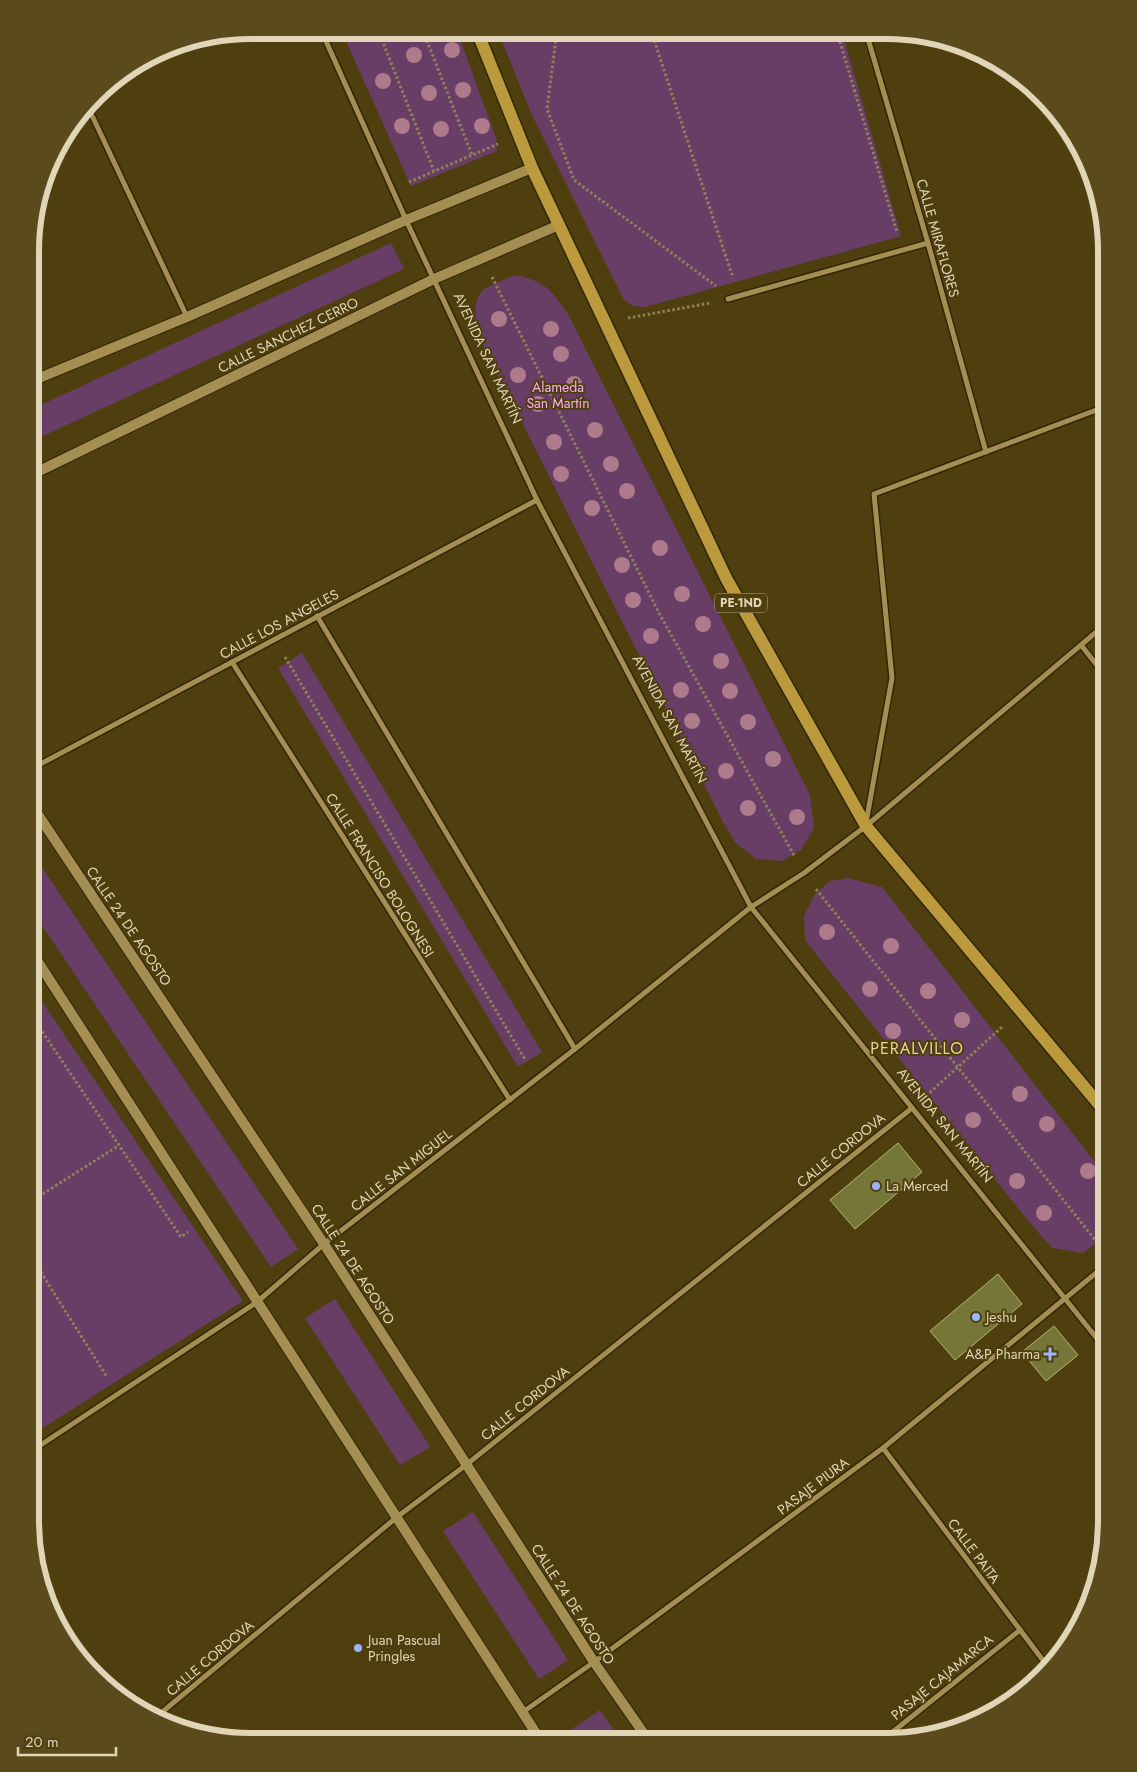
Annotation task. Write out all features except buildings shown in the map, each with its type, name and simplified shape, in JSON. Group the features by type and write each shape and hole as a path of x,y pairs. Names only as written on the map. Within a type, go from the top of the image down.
{"main road":[{"name":"PE-1ND","path":"480,39 532,168 726,578 866,826 1098,1103"}],"street":[{"name":"AVENIDA SAN MARTÍN","path":"325,39 406,220 537,500 751,907 1098,1340"},
{"name":"CALLE MIRAFLORES","path":"868,39 928,243 986,452"},
{"path":"90,112 187,317"},
{"path":"39,378 187,317 406,220 532,168"},
{"name":"CALLE SANCHEZ CERRO","path":"39,472 434,279 559,225"},
{"path":"728,299 928,243"},
{"path":"866,826 892,678 874,494 1098,409"},
{"name":"CALLE LOS ANGELES","path":"39,765 537,500"},
{"path":"317,616 576,1049"},
{"name":"CALLE SAN MIGUEL","path":"39,1446 257,1302 324,1244 576,1049 751,907 804,873 866,826 1098,630"},
{"path":"1080,645 1098,667"},
{"name":"CALLE FRANCISO BOLOGNESI","path":"232,662 510,1100"},
{"name":"CALLE 24 DE AGOSTO","path":"39,816 324,1244 594,1662 643,1733"},
{"path":"39,964 536,1733"},
{"name":"CALLE CORDOVA","path":"161,1713 397,1517 912,1108"},
{"name":"PASAJE PIURA","path":"523,1712 594,1662 883,1448 1098,1272"},
{"name":"CALLE PAITA","path":"883,1448 1045,1662"},
{"name":"PASAJE CAJAMARCA","path":"891,1733 1020,1630"}],"path":[{"path":"382,39 434,171"},
{"path":"427,39 472,155"},
{"path":"556,39 547,109 574,180 715,286 721,284"},
{"path":"654,39 734,280 728,282"},
{"path":"839,39 897,233"},
{"path":"392,189 519,135"},
{"path":"888,235 923,226"},
{"path":"483,258 659,613 804,873 1098,1244"},
{"path":"605,323 728,299"},
{"path":"274,639 537,1079"},
{"path":"912,1108 1020,1010"},
{"path":"39,1027 180,1237 206,1221"},
{"path":"39,1196 118,1146"},
{"path":"39,1269 110,1381"}],"green space":[{"path":"345,39 460,39 496,138 497,151 411,186"},
{"path":"501,39 844,39 901,236 645,307 633,306 624,300 531,113"},
{"path":"391,243 404,269 39,438 39,406"},
{"name":"Alameda San Martín","path":"515,275 534,280 546,288 568,314 810,795 814,828 801,850 782,861 756,859 735,842 723,822 480,339 477,326 476,304 481,292"},
{"path":"302,653 542,1052 518,1067 278,668"},
{"path":"39,863 298,1249 271,1267 39,921"},
{"path":"848,878 882,887 1098,1166 1098,1241 1083,1253 1052,1248 1030,1223 805,940 804,916 814,895 830,881"},
{"path":"39,997 243,1301 39,1430"},
{"path":"335,1299 430,1447 400,1465 305,1318"},
{"path":"473,1512 568,1660 539,1679 443,1531"},
{"path":"600,1710 616,1733 575,1733 572,1729"}],"place":[{"name":"La Merced","path":"876,1186"},
{"name":"Jeshu","path":"976,1317"},
{"name":"A&P Pharma","path":"1050,1354"},
{"name":"Juan Pascual Pringles","path":"358,1648"}],"district":[{"name":"PERALVILLO","path":"917,1048"}]}
